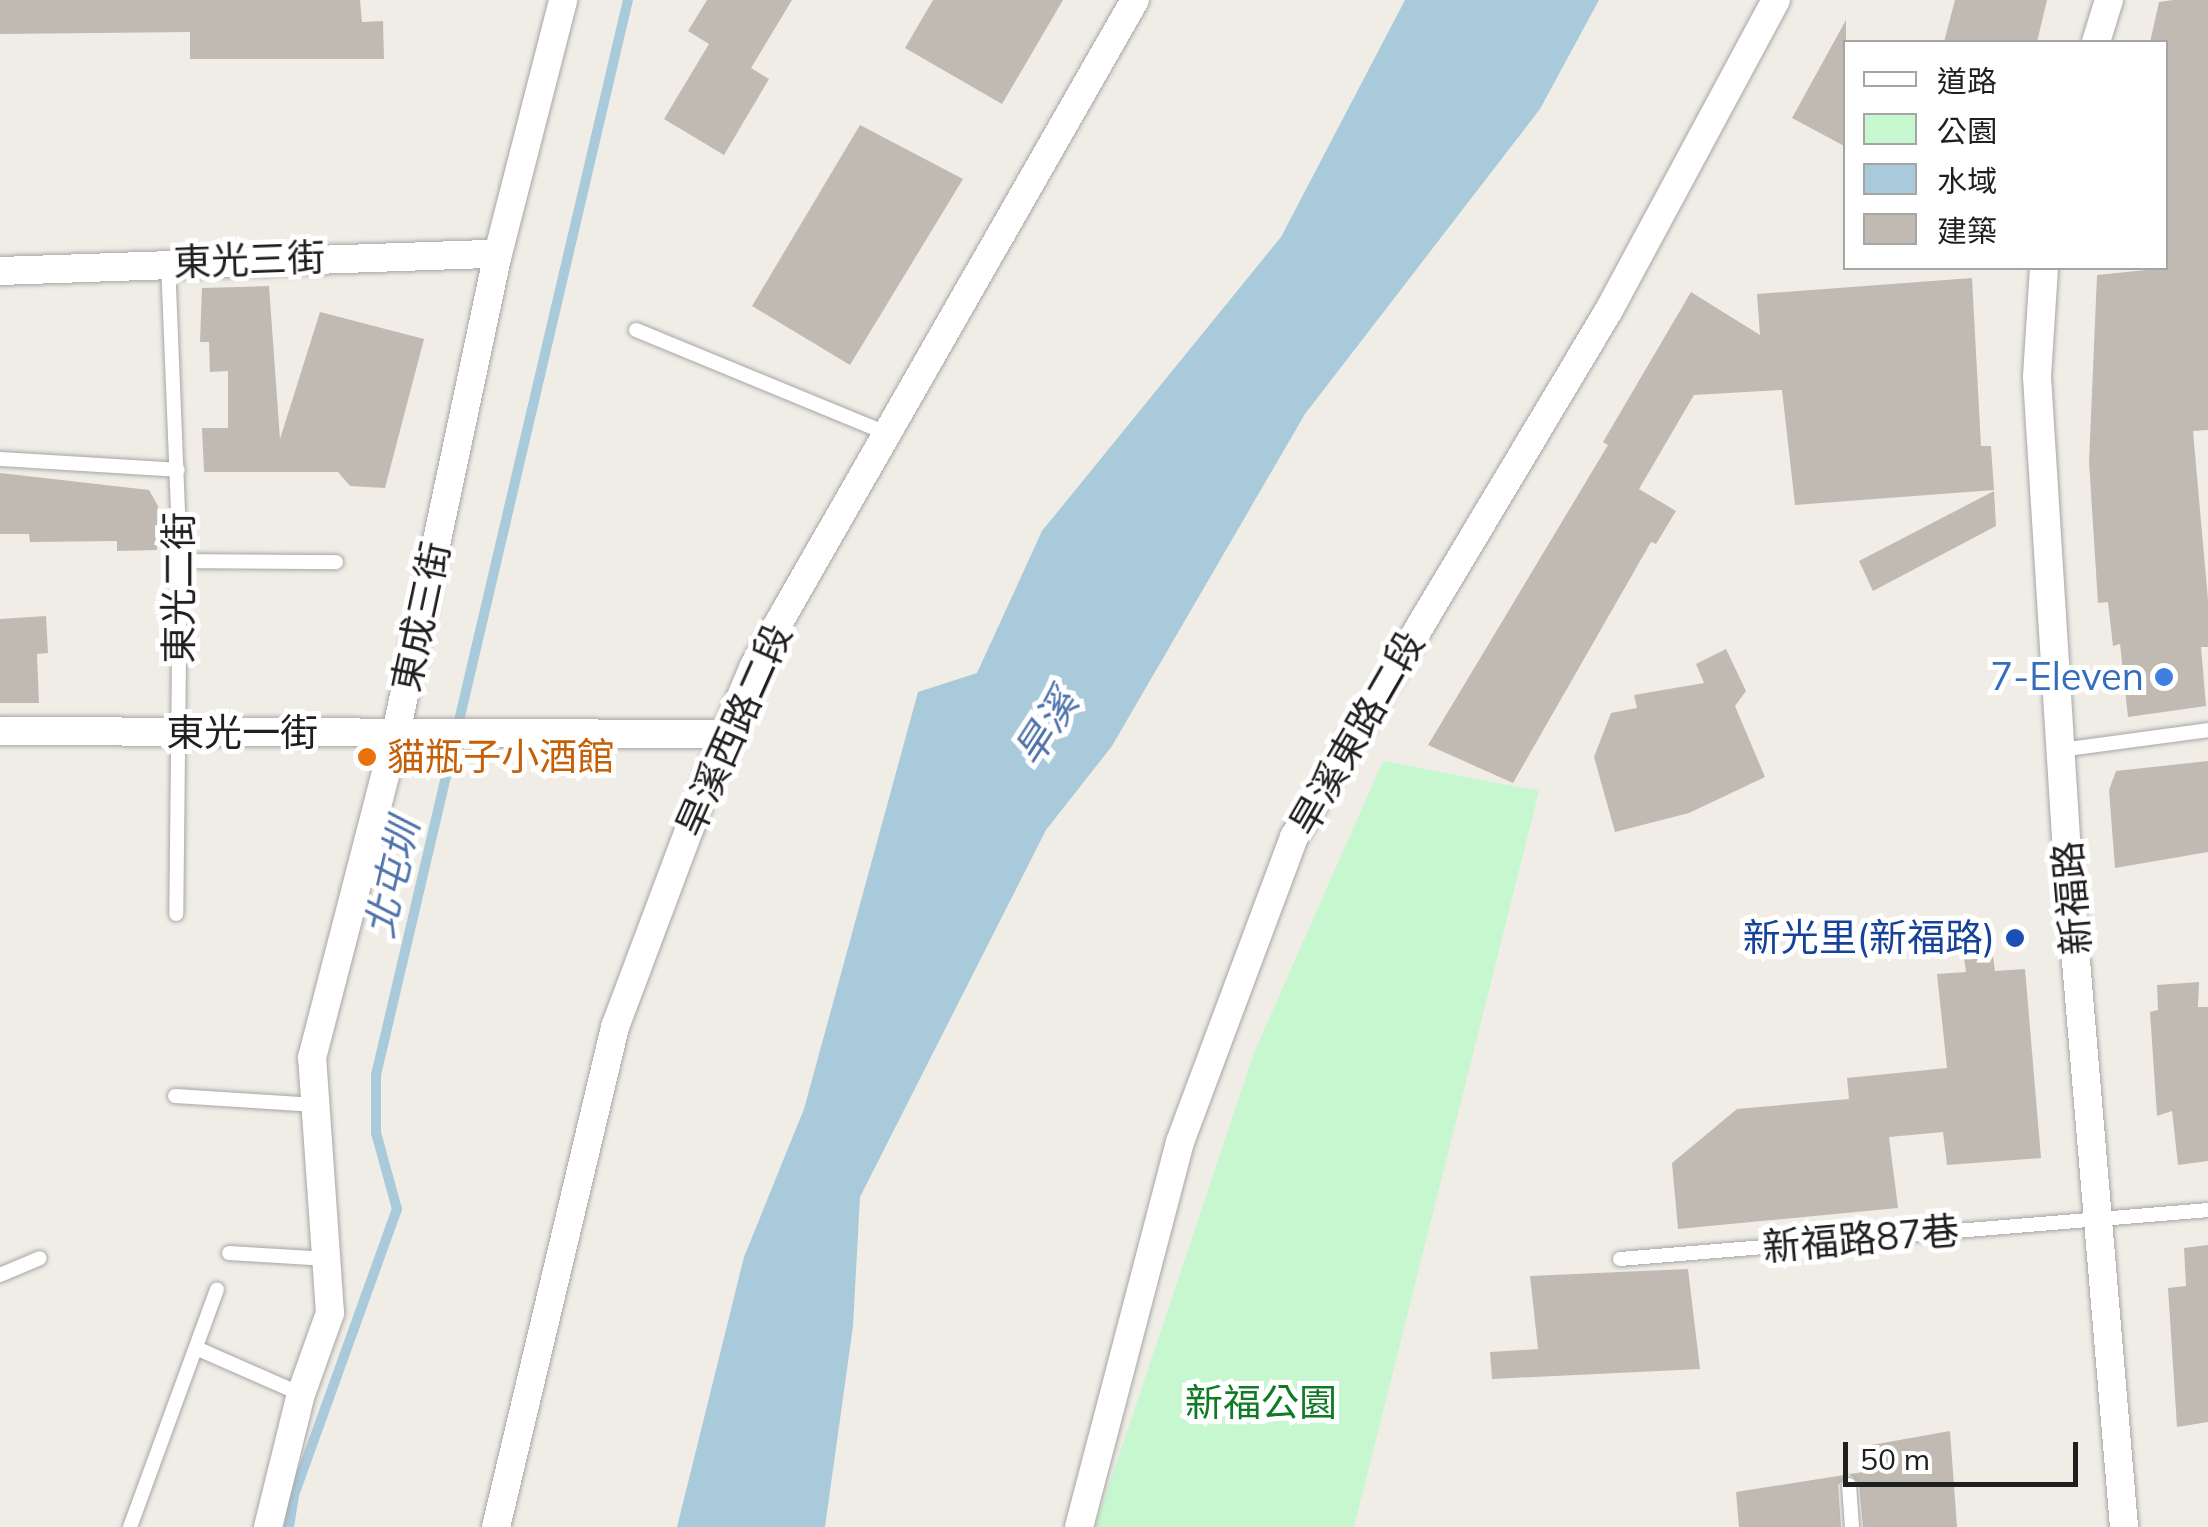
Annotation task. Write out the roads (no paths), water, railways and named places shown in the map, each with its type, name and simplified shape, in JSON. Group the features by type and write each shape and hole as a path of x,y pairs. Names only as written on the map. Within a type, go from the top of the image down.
{"street":[{"name":"東成三街","path":"268,1527 300,1394 330,1313 331,1259 313,1105 312,1058 396,733 498,254 564,0"},
{"name":"旱溪西路二段","path":"496,1527 615,1027 725,734 754,666 1135,0"},
{"name":"旱溪東路二段","path":"1079,1527 1180,1142 1294,837 1618,293 1776,0"},
{"path":"2097,40 2109,0"},
{"name":"東光三街","path":"0,271 168,262 498,254"},
{"name":"新福路","path":"2044,270 2036,377 2060,750 2102,1219 2124,1527"},
{"name":"東光一街","path":"0,731 725,734"}],"lane":[{"name":"東光二街","path":"168,262 180,561 176,914"},
{"path":"636,330 886,433"},
{"path":"0,459 178,470"},
{"path":"180,561 336,562"},
{"path":"2060,750 2208,730"},
{"path":"175,1096 313,1105"},
{"name":"新福路87巷","path":"1620,1259 2208,1210"},
{"path":"229,1253 331,1259"},
{"path":"0,1275 40,1258"},
{"path":"130,1527 217,1289"},
{"path":"196,1348 300,1394"},
{"path":"1849,1485 1852,1527"}],"water":[{"name":"旱溪","path":"1405,0 1599,0 1540,109 1305,414 1112,746 1046,830 860,1197 853,1326 825,1527 677,1527 744,1257 804,1109 918,692 977,673 1042,531 1281,237"}],"waterway":[{"name":"北屯圳","path":"289,1527 294,1495 397,1209 376,1133 376,1075 628,0"}],"place":[{"name":"7-Eleven","path":"2164,677"},
{"name":"貓瓶子小酒館","path":"367,757"},
{"name":"新光里(新福路)","path":"2015,938"}],"park label":[{"name":"新福公園","path":"1261,1403"}]}
